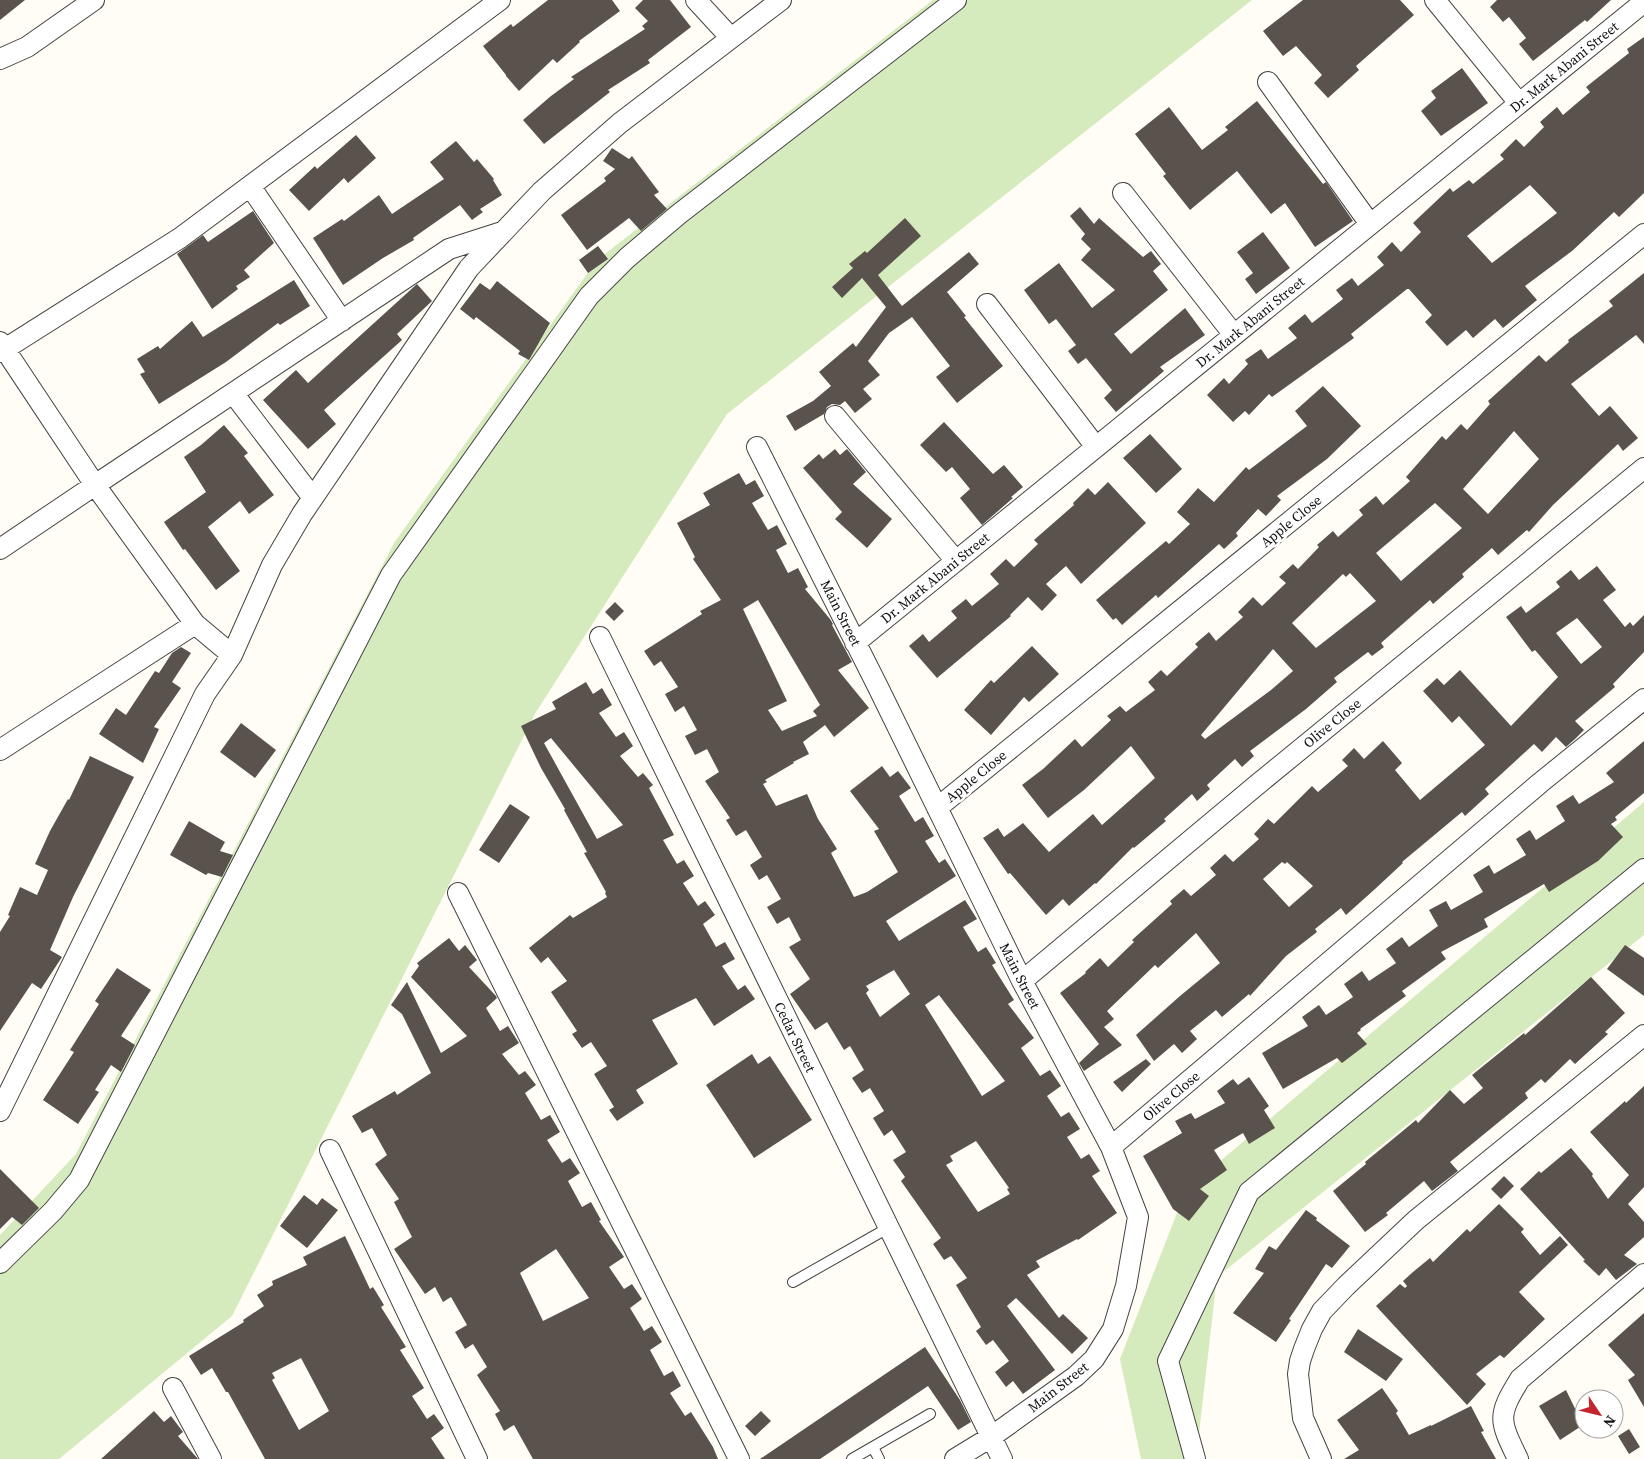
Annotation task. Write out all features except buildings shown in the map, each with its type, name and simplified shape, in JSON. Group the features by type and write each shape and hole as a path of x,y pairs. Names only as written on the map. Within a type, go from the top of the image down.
{"street":[{"path":"0,59 27,48 94,0"},
{"path":"232,655 194,624 95,485 2,348 180,238 500,0"},
{"path":"696,0 731,38"},
{"path":"0,1111 205,694 232,655 272,565 313,498 469,268 542,191 620,123 781,0"},
{"path":"0,1262 53,1211 79,1180 391,576 589,296 627,258 679,214 956,0"},
{"path":"1435,0 1519,103"},
{"name":"Dr. Mark Abani Street","path":"855,643 1644,2"},
{"path":"1268,82 1370,224"},
{"path":"250,186 342,321"},
{"path":"1123,193 1234,335"},
{"path":"0,549 450,249 504,232"},
{"name":"Apple Close","path":"937,808 1644,234"},
{"path":"987,304 1096,447"},
{"path":"233,393 313,498"},
{"path":"835,416 956,561"},
{"name":"Main Street","path":"757,447 1022,981 1111,1146 1138,1217 1126,1286 1113,1329 1094,1359 1076,1376 991,1437 955,1459"},
{"name":"Olive Close","path":"1022,981 1258,784 1644,468"},
{"path":"0,750 194,624"},
{"name":"Cedar Street","path":"600,637 1002,1459"},
{"name":"Olive Close","path":"1111,1146 1540,783 1644,699"},
{"path":"1195,1459 1168,1361 1249,1192 1644,869"},
{"path":"458,894 738,1459"},
{"path":"1321,1459 1303,1418 1298,1374 1304,1349 1322,1311 1416,1220 1644,1035"},
{"path":"330,1150 477,1459"},
{"path":"1518,1459 1506,1435 1502,1415 1507,1401 1520,1379 1644,1274"},
{"path":"173,1388 210,1459"}],"lane":[{"path":"793,1282 888,1228"},
{"path":"852,1459 930,1414"},
{"path":"873,1447 879,1459"}],"green space":[{"path":"933,0 1252,0 727,414 536,712 232,1316 59,1459 0,1459 0,1235 76,1154 394,543 597,260"},
{"path":"1644,802 1644,935 1217,1277 1196,1459 1141,1459 1120,1359 1186,1190"}]}
